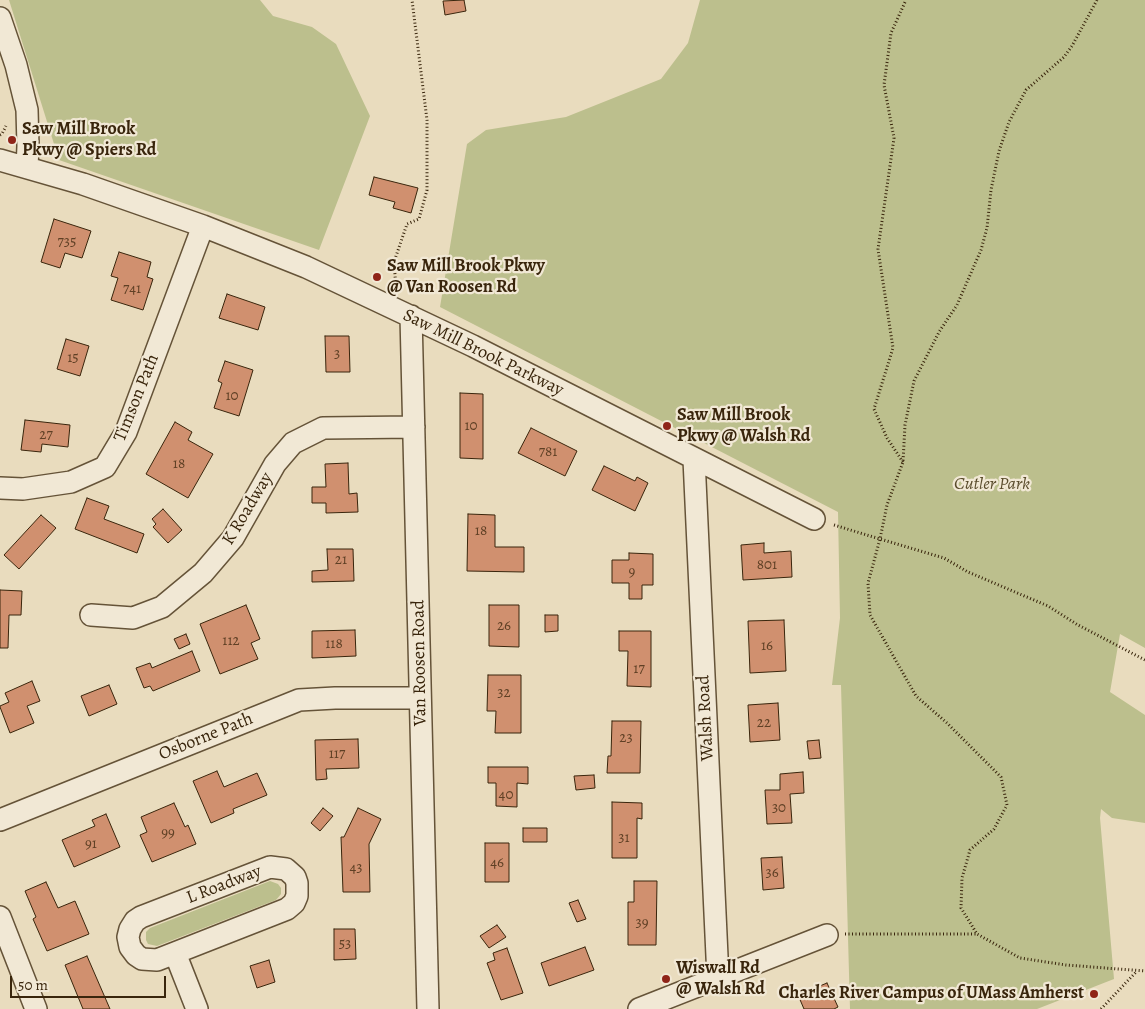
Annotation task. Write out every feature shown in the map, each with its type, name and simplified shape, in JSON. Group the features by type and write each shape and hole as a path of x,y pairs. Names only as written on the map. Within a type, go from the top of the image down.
{"street":[{"path":"0,18 16,65 27,110 27,166"},
{"name":"Saw Mill Brook Parkway","path":"0,160 27,166 203,226 306,267 473,346 814,519"},
{"name":"Timson Path","path":"0,488 23,489 71,482 105,467 126,432 203,226"},
{"name":"Van Roosen Road","path":"404,314 414,427 428,1009"},
{"name":"K Roadway","path":"91,615 133,618 162,607 203,573 233,538 275,464 293,442 323,428 414,427"},
{"name":"Walsh Road","path":"694,459 718,978"},
{"name":"Osborne Path","path":"0,820 299,700 420,698"},
{"name":"L Roadway","path":"270,866 286,869 294,877 298,892 294,903 287,909 175,953 155,960 136,955 130,947 128,938 131,926 140,917 270,866"},
{"path":"0,917 36,1009"},
{"path":"639,1009 827,934"},
{"path":"175,953 197,1009"}],"path":[{"path":"404,314 394,262 407,224 419,219 427,190 427,120 412,0"},
{"path":"903,462 887,438 874,409 893,348 878,249 894,138 884,85 890,33 906,0"},
{"path":"977,934 961,908 962,878 970,850 994,829 1007,805 1001,777 947,723 916,696 870,615 868,583 887,505 903,462 905,425 914,381 939,332 958,305 981,250 988,228 991,190 999,151 1008,122 1026,90 1064,57 1072,46 1096,0"},
{"path":"0,135 6,126 6,121"},
{"path":"814,519 944,558 968,572 1048,606 1078,625 1145,660"},
{"path":"827,934 977,934 1020,958 1066,965 1145,971"},
{"path":"1101,1009 1137,970"}],"green space":[{"path":"9,0 260,0 273,16 312,27 336,44 370,116 319,250 59,160"},
{"name":"Cutler Park","path":"700,0 1145,0 1145,648 1120,634 1110,692 1145,715 1145,823 1112,818 1101,809 1100,818 1114,979 1037,1009 850,1009 841,685 832,685 840,618 838,512 440,307 467,144 486,130 566,117 661,79 688,43"},
{"path":"270,881 278,884 281,888 281,894 276,900 157,946 148,944 146,940 146,932 150,928"}],"building":[{"path":"464,0 466,11 445,15 443,1"},
{"path":"374,177 418,188 411,213 393,208 395,202 369,195"},
{"path":"54,219 91,231 82,258 65,253 60,268 41,262"},
{"path":"119,252 151,262 147,277 153,279 143,310 111,300 118,278 111,276"},
{"path":"227,294 265,307 258,330 219,318"},
{"path":"325,336 349,336 350,372 326,372"},
{"path":"66,339 89,346 80,376 57,369"},
{"path":"225,361 253,370 239,416 214,408 222,383 218,381"},
{"path":"460,393 483,394 483,459 460,458"},
{"path":"25,420 70,425 68,447 42,444 41,452 21,450"},
{"path":"175,422 192,432 188,440 213,454 188,498 146,474"},
{"path":"531,428 577,451 565,476 518,453"},
{"path":"348,463 349,494 357,493 358,512 326,513 326,503 312,503 312,487 326,487 325,464"},
{"path":"604,466 635,481 637,477 648,483 635,511 592,490"},
{"path":"87,498 109,506 104,519 144,534 137,553 75,529"},
{"path":"163,509 182,530 168,543 153,527 156,524 152,519"},
{"path":"468,514 495,515 495,547 524,547 524,572 467,571"},
{"path":"41,515 56,528 19,569 4,555"},
{"path":"764,543 764,553 791,551 792,577 743,580 741,545"},
{"path":"327,549 353,549 354,581 312,582 312,571 328,570"},
{"path":"629,553 653,554 653,585 642,585 642,599 629,599 629,583 612,583 612,560 629,560"},
{"path":"0,590 22,591 21,615 9,615 8,648 0,648"},
{"path":"246,605 260,639 251,643 258,659 220,674 200,624"},
{"path":"489,605 519,605 519,647 489,646"},
{"path":"545,615 558,615 558,631 545,632"},
{"path":"784,620 786,671 750,673 748,621"},
{"path":"355,630 356,656 312,658 312,631"},
{"path":"619,631 651,631 651,687 627,686 628,651 619,651"},
{"path":"186,634 190,644 179,649 174,639"},
{"path":"192,651 200,671 153,691 150,686 144,688 136,668 150,663 152,668"},
{"path":"488,675 521,675 521,733 495,733 496,711 487,711"},
{"path":"32,681 40,701 27,706 34,723 10,733 0,707 9,702 5,693"},
{"path":"109,685 117,704 89,716 81,696"},
{"path":"778,703 780,740 750,742 748,705"},
{"path":"612,721 641,721 640,773 607,773 608,756 611,756"},
{"path":"358,739 359,768 326,769 327,779 316,780 315,740"},
{"path":"819,740 821,758 809,759 807,741"},
{"path":"488,767 528,767 528,784 517,783 517,807 496,806 496,783 488,783"},
{"path":"217,771 224,787 257,773 267,795 233,809 234,813 211,823 193,781"},
{"path":"803,772 804,793 790,794 792,823 767,824 765,790 780,790 780,774"},
{"path":"594,775 595,788 576,790 574,776"},
{"path":"612,802 642,803 642,819 637,818 637,858 612,858"},
{"path":"174,803 185,827 188,825 196,844 152,862 140,835 147,832 141,817"},
{"path":"323,808 333,816 320,831 311,823"},
{"path":"358,808 381,819 369,844 370,892 343,892 341,837 344,837"},
{"path":"106,814 120,847 74,867 62,840 95,826 92,820"},
{"path":"523,828 547,828 547,842 523,842"},
{"path":"485,843 509,843 509,882 485,882"},
{"path":"782,857 784,888 763,890 761,858"},
{"path":"634,881 657,881 656,945 628,945 628,902 634,902"},
{"path":"46,882 58,908 75,901 89,934 47,951 33,919 36,917 25,891"},
{"path":"578,900 586,919 577,922 569,903"},
{"path":"497,925 506,937 489,948 480,936"},
{"path":"334,929 355,929 356,959 334,960"},
{"path":"585,947 594,970 549,986 541,963"},
{"path":"507,948 523,993 501,1000 487,963 495,960 493,953"},
{"path":"87,956 110,1009 83,1009 65,965"},
{"path":"269,960 275,982 257,988 250,966"},
{"path":"827,983 838,1007 834,1009 804,1009 798,995"}],"place":[{"name":"Saw Mill Brook Pkwy @ Spiers Rd","path":"12,140"},
{"name":"Saw Mill Brook Pkwy @ Van Roosen Rd","path":"377,277"},
{"name":"Saw Mill Brook Pkwy @ Walsh Rd","path":"667,426"},
{"name":"Wiswall Rd @ Walsh Rd","path":"666,979"},
{"name":"Charles River Campus of UMass Amherst","path":"1094,994"}]}
